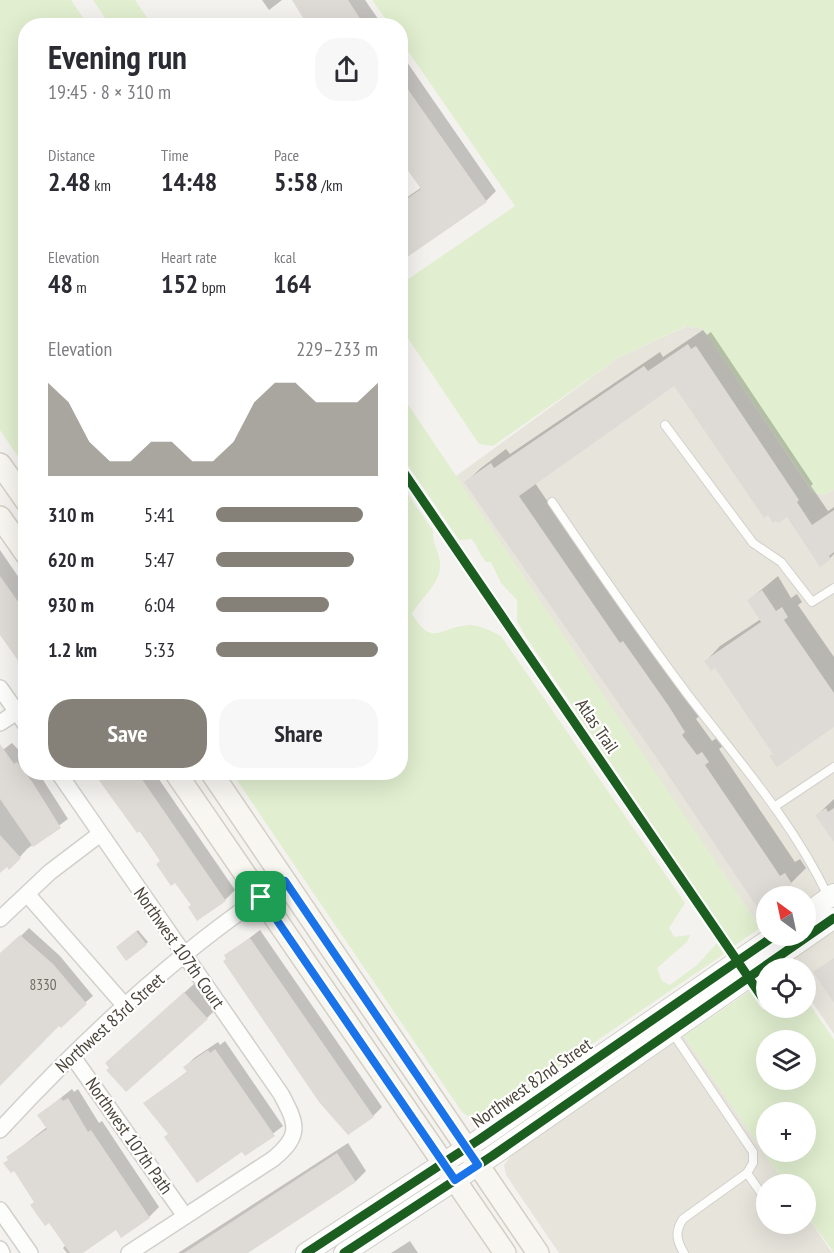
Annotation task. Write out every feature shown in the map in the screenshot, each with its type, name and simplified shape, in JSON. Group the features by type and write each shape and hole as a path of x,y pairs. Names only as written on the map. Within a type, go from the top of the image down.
{"main road":[{"path":"0,464 18,490"},
{"path":"0,517 18,543"},
{"path":"181,780 505,1253"},
{"path":"216,780 538,1253"}],"street":[{"path":"0,688 18,708"},
{"path":"0,723 18,716"},
{"name":"Northwest 107th Court","path":"63,780 281,1094 295,1125 293,1138 273,1159 185,1216"},
{"path":"0,919 50,872 100,834"},
{"name":"Northwest 83rd Street","path":"0,1130 73,1056 126,1007 184,957 285,881"},
{"path":"27,894 126,1007"},
{"path":"816,907 831,896"},
{"name":"Northwest 82nd Street","path":"472,1156 671,1030 834,918"},
{"name":"Northwest 82nd Street","path":"344,1253 450,1171 760,946"},
{"name":"Northwest 107th Path","path":"73,1056 185,1216"},
{"name":"Northwest 82nd Street","path":"306,1253 450,1171"},
{"path":"0,1210 30,1253"},
{"path":"129,1253 185,1216"}],"lane":[{"path":"665,425 753,543 781,562 812,602 834,588"},
{"path":"552,502 642,634 774,807 831,896"},
{"path":"774,807 834,768"},
{"path":"671,1030 753,1152 753,1163 747,1173 683,1219 678,1227 677,1241 684,1253"},
{"path":"747,1173 756,1186"}],"shaded area":[{"path":"687,326 703,329 813,493 826,495 834,489 834,1034 816,1008 816,958 782,958 774,946 816,946 816,886 756,886 756,921 452,479 618,358"},
{"path":"684,1036 756,1141 756,1162 770,1162 778,1174 756,1174 756,1234 816,1234 816,1229 832,1253 559,1253 506,1175 504,1165 512,1155"}],"green space":[{"path":"0,0 71,0 83,18 18,18 18,457 0,430"},
{"path":"93,0 135,0 147,18 105,18"},
{"path":"372,0 834,0 834,489 826,495 814,493 703,329 686,326 618,358 493,446 479,444 408,338 408,279 515,206 408,51 408,18 385,18"},
{"path":"408,404 756,922 756,931 734,946 526,637 517,621 517,600 501,583 491,562 486,562 472,539 459,540 408,465"},
{"path":"408,494 433,531 440,560 434,584 412,614 425,630 431,633 469,625 481,627 501,636 685,903 669,928 674,937 690,935 687,942 657,968 662,981 670,985 697,965 717,943 724,954 482,1119 472,1119 462,1112 237,780 408,780"},
{"path":"756,987 756,1018 816,1018 816,1014 834,1040 834,1253 816,1228 816,1174 778,1174 770,1162 816,1162 816,1102 756,1102 756,1141 684,1036"}],"building":[{"path":"292,0 348,0 360,18 303,18"},
{"path":"408,89 487,202 408,256 408,198 421,189 408,170"},
{"path":"688,344 691,349 696,346 799,500 797,502 812,525 834,510 834,552 829,556 831,559 820,567 787,517 778,523 776,521 773,523 768,515 764,518 674,386 519,496 620,643 623,641 668,705 685,732 682,735 697,755 702,752 709,762 705,765 780,876 785,873 792,884 789,886 756,886 756,906 656,757 464,482 491,463 494,468 644,366 648,371"},
{"path":"0,576 18,602 18,661 0,635"},
{"path":"762,590 776,611 782,607 788,617 784,620 834,693 834,727 777,767 769,756 773,754 715,668 711,671 704,661 761,622 747,600"},
{"path":"0,744 14,764 18,763 18,780 31,780 61,828 33,847 0,799"},
{"path":"99,780 143,780 226,901 197,921 188,907 191,905 175,883 171,886 156,864 160,861 140,831 137,833"},
{"path":"826,808 828,812 834,808 834,842 815,815"},
{"path":"0,835 21,858 9,870 7,867 0,873"},
{"path":"136,931 147,945 126,961 116,947"},
{"path":"20,935 53,964 87,1004 61,1028 59,1026 0,1086 0,953"},
{"path":"250,938 374,1117 348,1135 319,1102 223,961 226,959 224,955"},
{"path":"834,958 834,1003 816,976 816,970"},
{"path":"184,992 208,1019 126,1092 106,1070 109,1068 105,1063"},
{"path":"215,1049 275,1136 245,1156 242,1152 197,1183 164,1137 168,1134 143,1103 187,1072 183,1067 208,1050 210,1053"},
{"path":"61,1098 63,1101 68,1098 88,1132 91,1130 150,1218 121,1238 116,1230 83,1253 70,1253 49,1223 45,1226 30,1205 34,1202 14,1171 11,1173 3,1163 8,1160 6,1157 47,1129 37,1115"},
{"path":"337,1153 356,1182 248,1253 184,1253"}],"cycle path":[{"name":"Atlas Trail","path":"408,479 756,988"},
{"path":"344,1253 492,1156 834,918"},
{"path":"306,1253 480,1139 760,946"}],"route":[{"path":"285,881 478,1165 455,1180 261,897 285,881"}]}
